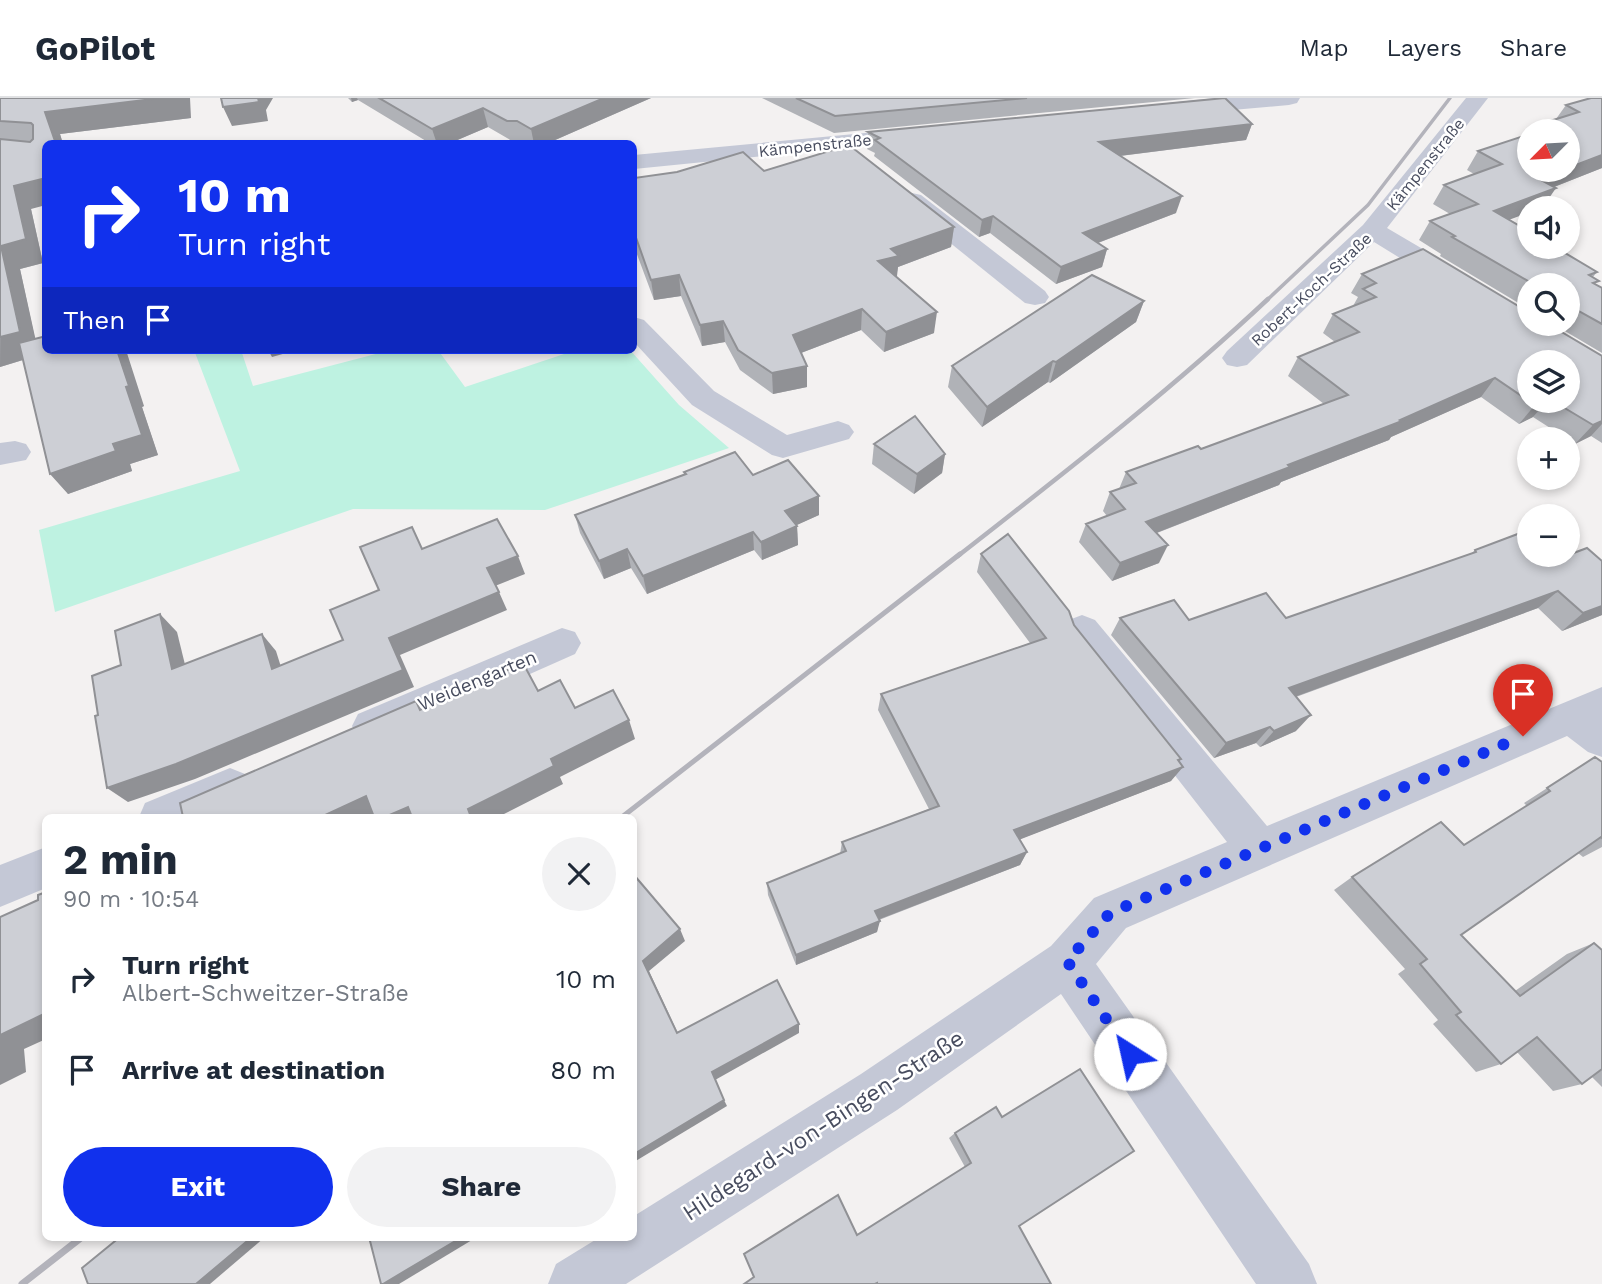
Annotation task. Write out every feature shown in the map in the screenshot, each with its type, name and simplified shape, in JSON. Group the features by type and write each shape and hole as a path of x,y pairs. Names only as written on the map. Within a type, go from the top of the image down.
{"street":[{"path":"1156,110 1289,98"},
{"name":"Kämpenstraße","path":"1372,230 1478,98"},
{"name":"Kämpenstraße","path":"637,162 936,133"},
{"path":"839,143 860,160"},
{"path":"893,186 1035,297"},
{"name":"Robert-Koch-Straße","path":"1237,358 1372,230 1475,292"},
{"path":"637,329 704,398 783,447 838,432"},
{"path":"1082,630 1259,849"},
{"name":"Weidengarten","path":"336,741 562,643"},
{"name":"Hildegard-von-Bingen-Straße","path":"576,1284 878,1092 1067,961 1110,913 1259,849 1592,720"},
{"path":"167,814 261,774"},
{"path":"0,887 42,869"},
{"path":"1067,961 1289,1284"}],"green space":[{"path":"196,354 242,354 253,386 376,354 441,354 465,387 564,354 634,354 679,405 729,448 545,510 353,509 55,612 39,530 240,471"}],"building":[{"path":"0,98 161,98 45,112 55,140 42,140 42,179 14,186 26,239 1,246 20,332 0,337 0,139 30,142 33,139 33,125 0,121"},
{"path":"221,98 258,98 259,102 223,107"},
{"path":"379,98 604,98 531,129 517,121 507,121 483,108 432,129"},
{"path":"796,98 1027,98 835,116"},
{"path":"1225,98 1252,124 1099,142 1182,196 1083,233 1107,249 1061,267 993,216 982,220 875,140 880,138 868,132"},
{"path":"1602,98 1602,155 1580,163 1580,119 1556,119 1579,112 1566,105"},
{"path":"1517,138 1517,182 1545,182 1556,188 1534,196 1517,196 1517,202 1494,211 1517,224 1517,259 1575,259 1597,272 1589,275 1599,281 1593,283 1602,288 1602,324 1580,312 1580,273 1517,275 1430,221 1478,204 1444,185 1502,164 1478,151"},
{"path":"849,145 954,227 891,249 899,256 878,261 937,312 886,332 862,309 793,335 807,366 772,373 738,350 723,321 700,325 679,275 651,280 637,240 637,178 677,172 743,152 764,171"},
{"path":"1423,249 1517,305 1517,336 1568,336 1602,356 1602,421 1593,425 1573,413 1580,413 1580,350 1517,350 1517,393 1495,378 1400,420 1402,421 1146,522 1168,545 1120,563 1086,524 1125,509 1110,492 1136,483 1126,472 1198,446 1201,449 1348,395 1298,357 1359,332 1333,314 1376,297 1363,289 1376,283 1362,274"},
{"path":"1092,275 1144,301 987,407 952,366"},
{"path":"42,337 42,354 118,354 142,435 113,444 116,451 50,474 19,343"},
{"path":"915,416 945,454 917,474 874,444"},
{"path":"735,452 753,475 788,460 819,496 785,511 797,526 761,542 753,532 643,576 627,549 599,561 575,515 686,474 684,472"},
{"path":"497,519 518,556 487,568 499,592 389,638 403,670 176,764 107,788 95,716 98,715 92,676 121,665 115,631 160,614 172,669 262,634 272,669 343,640 330,610 379,590 360,547 412,527 422,549"},
{"path":"1008,534 1069,611 1074,625 1181,759 1178,760 1183,767 1014,830 1027,852 875,911 880,921 796,955 767,883 846,851 842,842 939,806 881,694 1046,638 981,554"},
{"path":"1517,534 1517,567 1580,567 1580,551 1587,548 1602,561 1602,606 1583,613 1558,591 1289,688 1311,715 1274,731 1270,727 1226,743 1120,618 1174,600 1189,620 1266,593 1286,618 1476,552 1475,550"},
{"path":"523,663 538,691 560,680 575,708 613,690 629,720 551,759 554,766 468,809 470,814 411,814 408,807 392,814 373,814 366,796 327,814 182,814 180,803 416,701 420,710"},
{"path":"1595,757 1602,762 1602,838 1461,935 1520,996 1594,943 1602,950 1602,1069 1582,1084 1537,1037 1501,1064 1456,1015 1461,1012 1420,964 1427,959 1352,877 1441,822 1464,845 1550,791 1547,788"},
{"path":"637,879 680,929 643,961 677,1033 777,980 799,1024 712,1072 724,1100 637,1152"},
{"path":"42,894 42,1015 0,1035 0,917 38,900 38,895"},
{"path":"1080,1069 1134,1151 1019,1226 1051,1284 744,1284 754,1277 744,1254 838,1195 857,1235 971,1163 955,1133 996,1107 1002,1117"},
{"path":"115,1241 247,1241 196,1284 88,1284 82,1268"},
{"path":"370,1241 455,1241 383,1284"}],"railway":[{"path":"1266,301 1368,205 1450,98"},
{"path":"958,556 1155,399 1268,299"},
{"path":"626,814 960,554"},
{"path":"22,1284 77,1241"}],"route":[{"path":"1130,1054 1067,961 1110,913 1523,736"}]}
